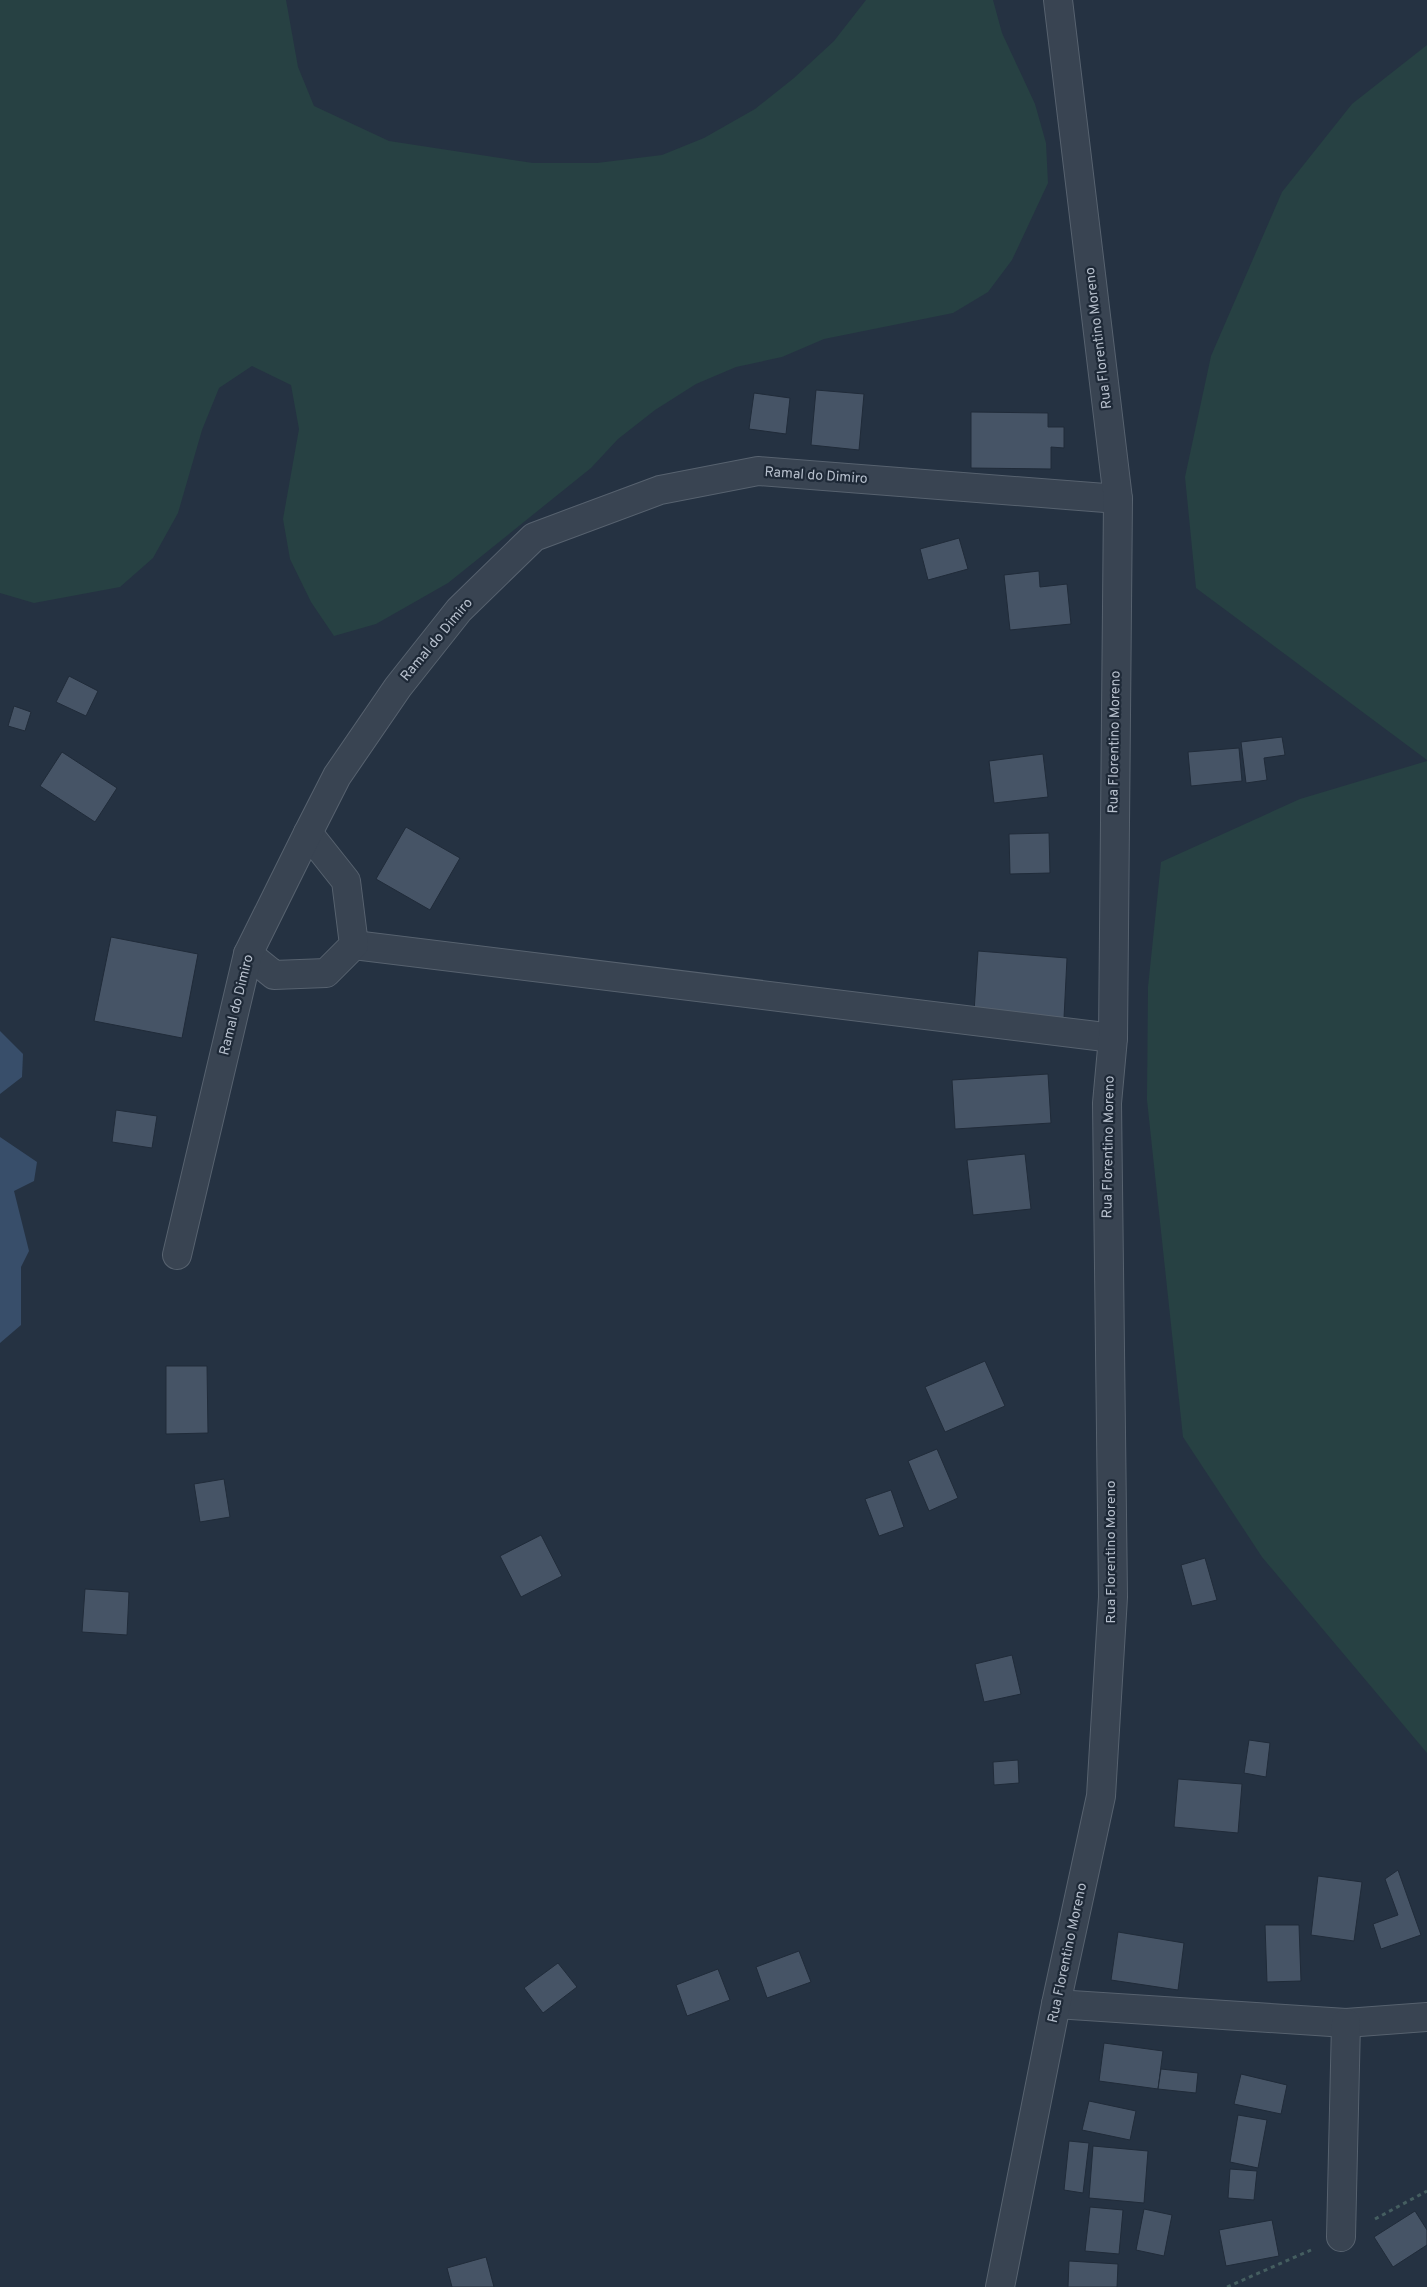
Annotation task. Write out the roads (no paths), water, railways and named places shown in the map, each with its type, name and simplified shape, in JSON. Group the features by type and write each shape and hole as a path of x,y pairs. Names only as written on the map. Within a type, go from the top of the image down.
{"street":[{"name":"Rua Florentino Moreno","path":"1000,2287 1056,2004 1101,1796 1113,1597 1107,1103 1112,1038 1118,499 1058,0"},
{"name":"Ramal do Dimiro","path":"177,1255 248,954 308,833 337,776 398,687 459,610 534,537 660,490 758,472 1118,499"},
{"path":"308,833 346,881 354,945"},
{"path":"354,945 1112,1038"},
{"path":"248,954 274,975 326,973 354,945"},
{"path":"1056,2004 1346,2023 1427,2017"},
{"path":"1341,2237 1346,2023"}],"water":[{"path":"0,1031 23,1054 22,1077 0,1094"},
{"path":"0,1137 37,1162 34,1181 14,1191 29,1251 21,1267 21,1325 0,1343"}]}
